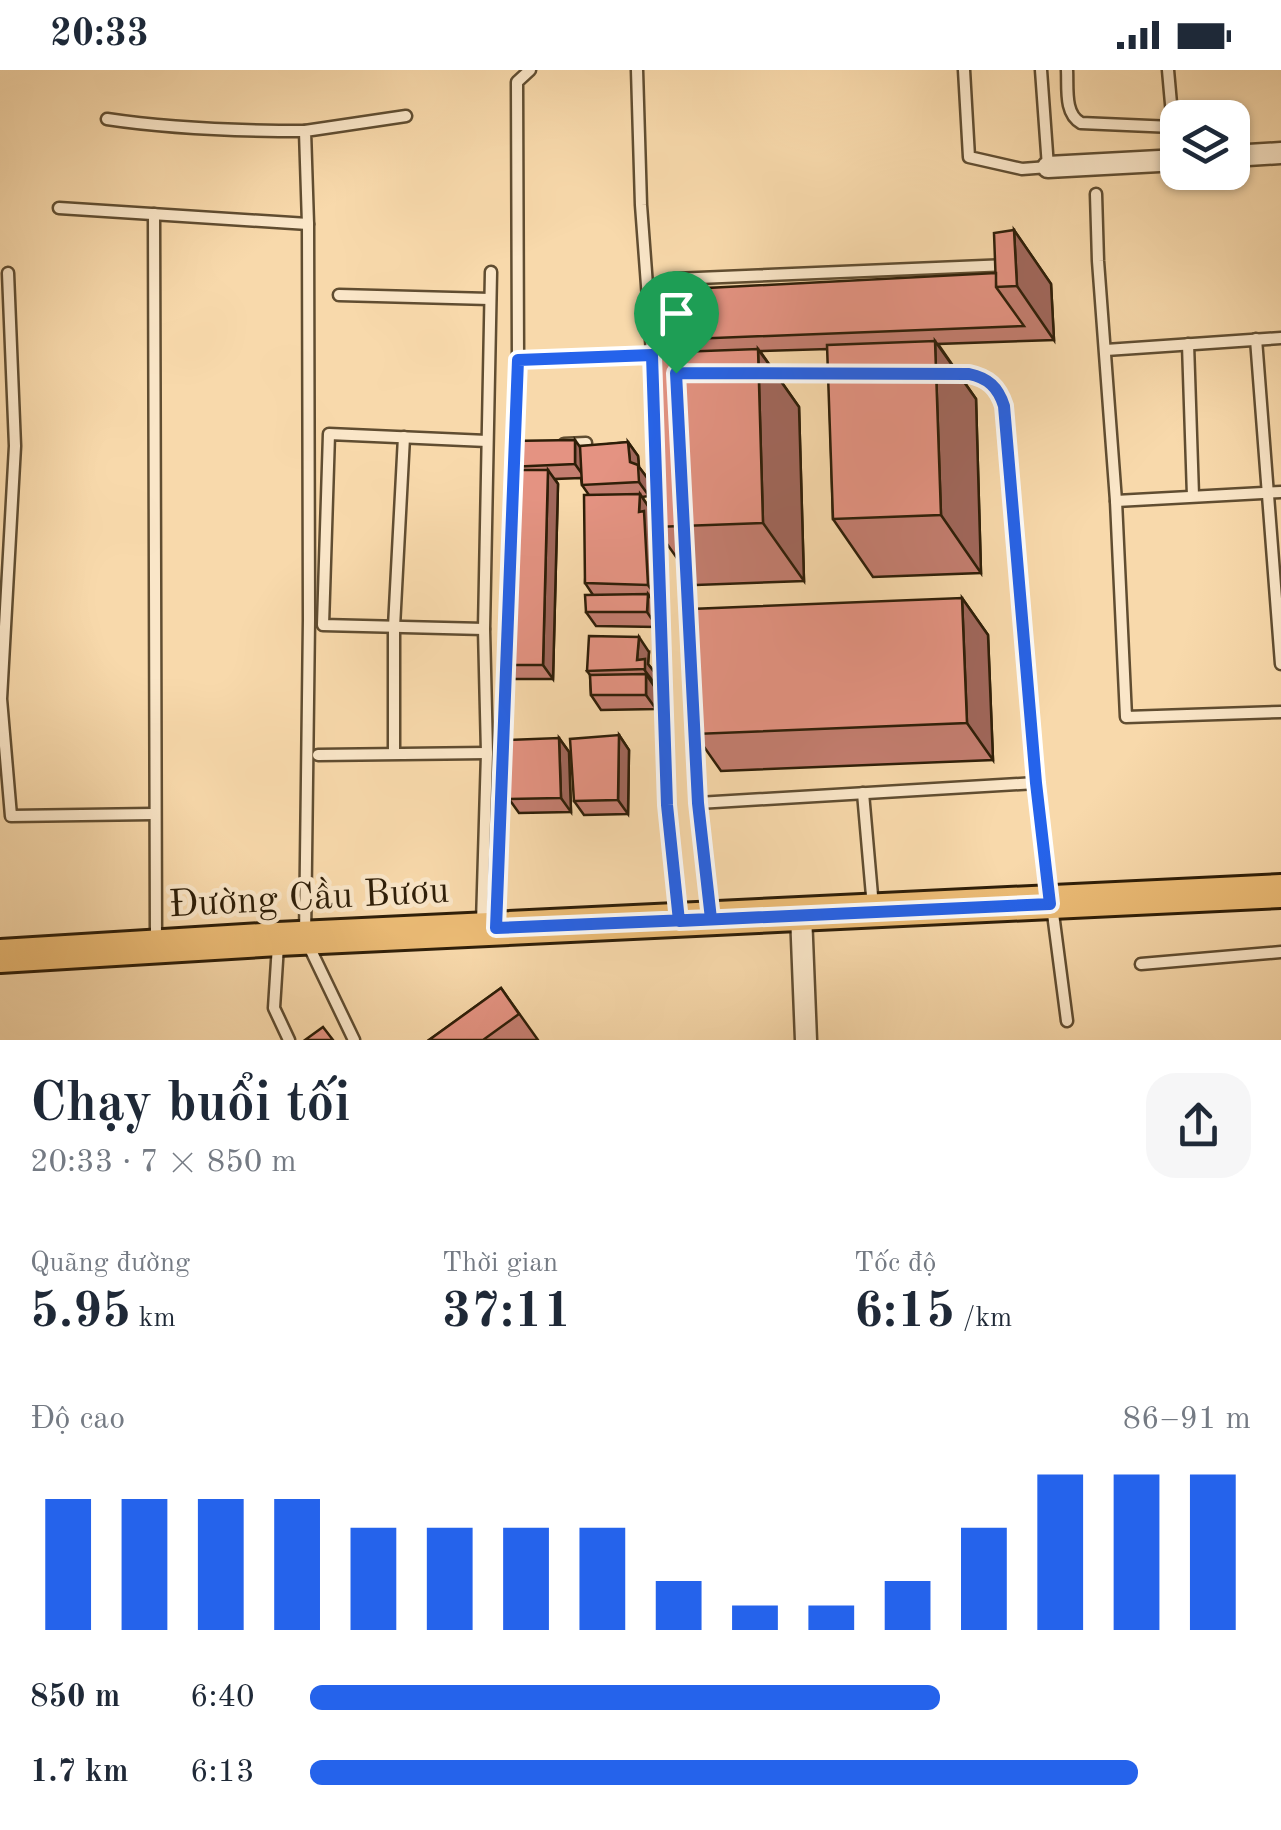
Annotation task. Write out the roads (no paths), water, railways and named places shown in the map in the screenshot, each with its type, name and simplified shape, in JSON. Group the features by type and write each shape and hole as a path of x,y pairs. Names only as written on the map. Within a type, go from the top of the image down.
{"main road":[{"name":"Đường Cầu Bươu","path":"0,956 292,938 1281,891"}],"street":[{"path":"1250,155 1281,154"},
{"path":"1048,167 1160,161"},
{"path":"800,914 806,1040"}],"lane":[{"path":"513,466 518,360 517,82 530,70"},
{"path":"637,70 641,205 654,384"},
{"path":"964,70 969,157 1022,169 1048,167 1042,70"},
{"path":"1067,70 1074,120 1160,126"},
{"path":"1168,70 1171,100"},
{"path":"107,118 154,126 304,131 406,116"},
{"path":"289,1040 274,1008 292,938 309,620 308,224 304,131"},
{"path":"1096,194 1126,718 1281,712"},
{"path":"59,208 308,224"},
{"path":"154,214 156,947"},
{"path":"676,373 674,279 1024,264"},
{"path":"489,929 484,630 490,272"},
{"path":"8,274 15,446 1,700 5,817 154,814"},
{"path":"339,294 490,298"},
{"path":"1106,350 1281,338"},
{"path":"1256,339 1281,664"},
{"path":"1188,344 1193,496"},
{"path":"518,360 652,355"},
{"path":"754,373 852,374"},
{"path":"930,374 983,377 1004,406 1036,783 1067,1022"},
{"path":"484,630 322,625 328,434 488,441"},
{"path":"394,753 394,627 404,437"},
{"path":"550,445 586,443"},
{"path":"514,447 532,446"},
{"path":"1116,501 1281,492"},
{"path":"658,500 667,805 695,920"},
{"path":"685,549 698,803 695,920"},
{"path":"489,929 508,647"},
{"path":"318,755 487,754"},
{"path":"698,803 1036,783"},
{"path":"863,793 873,910"},
{"path":"292,938 354,1040"},
{"path":"1141,964 1281,952"}]}
